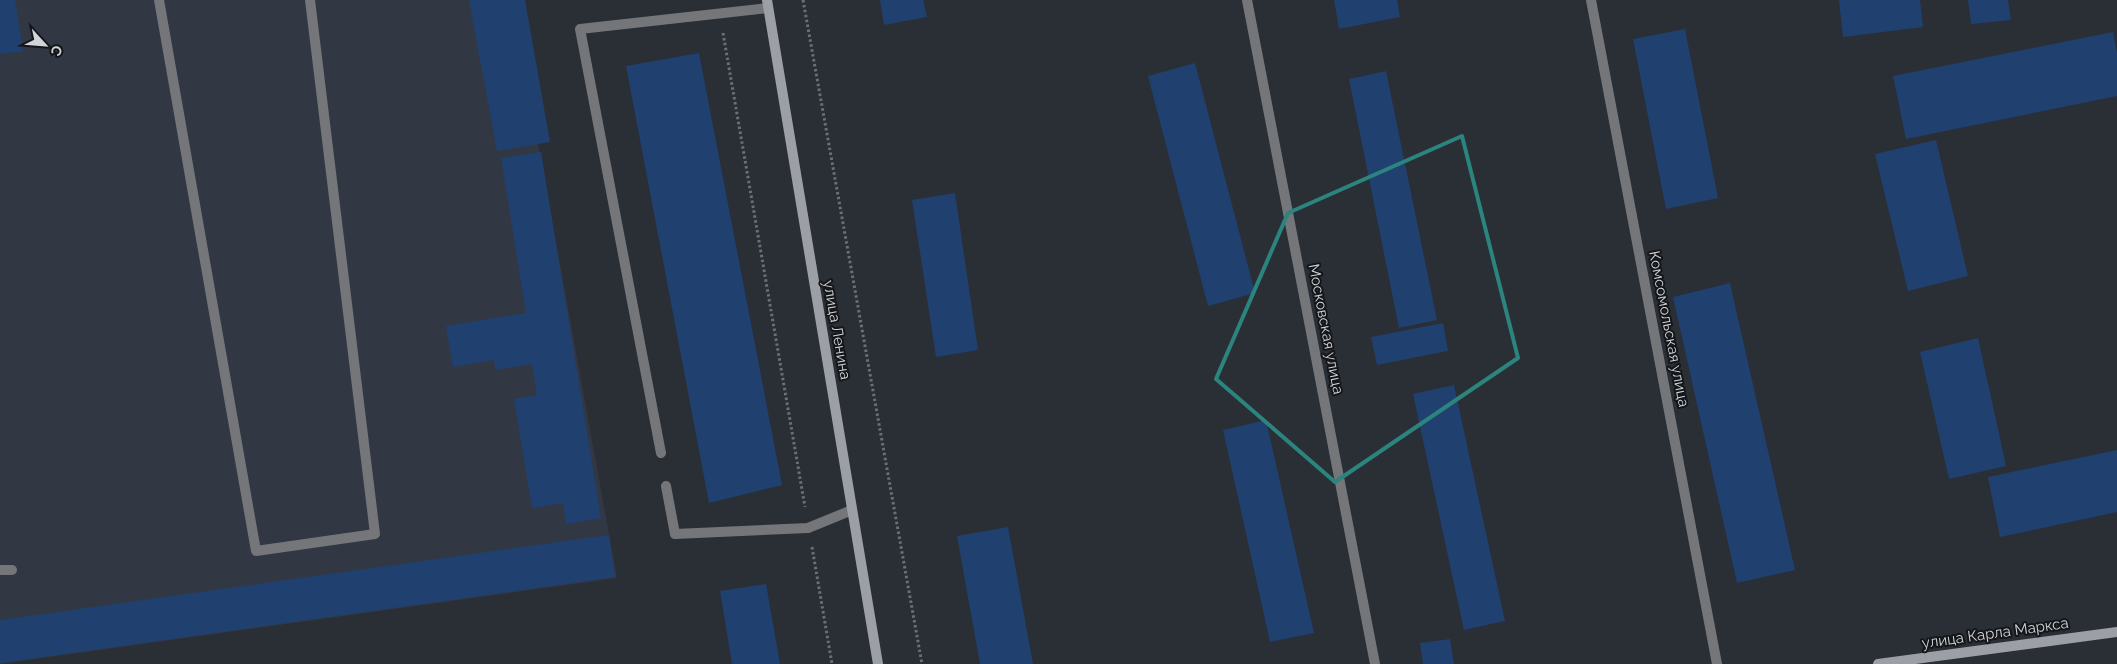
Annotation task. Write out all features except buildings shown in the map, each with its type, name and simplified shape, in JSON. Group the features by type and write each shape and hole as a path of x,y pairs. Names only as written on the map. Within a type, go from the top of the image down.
{"main road":[{"name":"улица Ленина","path":"767,4 878,664"},
{"name":"улица Карла Маркса","path":"1878,664 2117,632"}],"street":[{"path":"159,0 256,551 375,534 310,0"},
{"name":"Московская улица","path":"1247,0 1375,664"},
{"name":"Комсомольская улица","path":"1591,0 1717,664"},
{"path":"661,454 580,29 720,14 767,4"},
{"path":"666,486 676,534 808,528 852,510"},
{"path":"0,570 12,570"}],"path":[{"path":"803,0 922,664"},
{"path":"720,14 832,664"}],"highlighted area":[{"path":"1462,136 1518,358 1335,482 1216,379 1288,213"}],"shaded area":[{"path":"0,0 512,0 617,578 0,664"}]}
